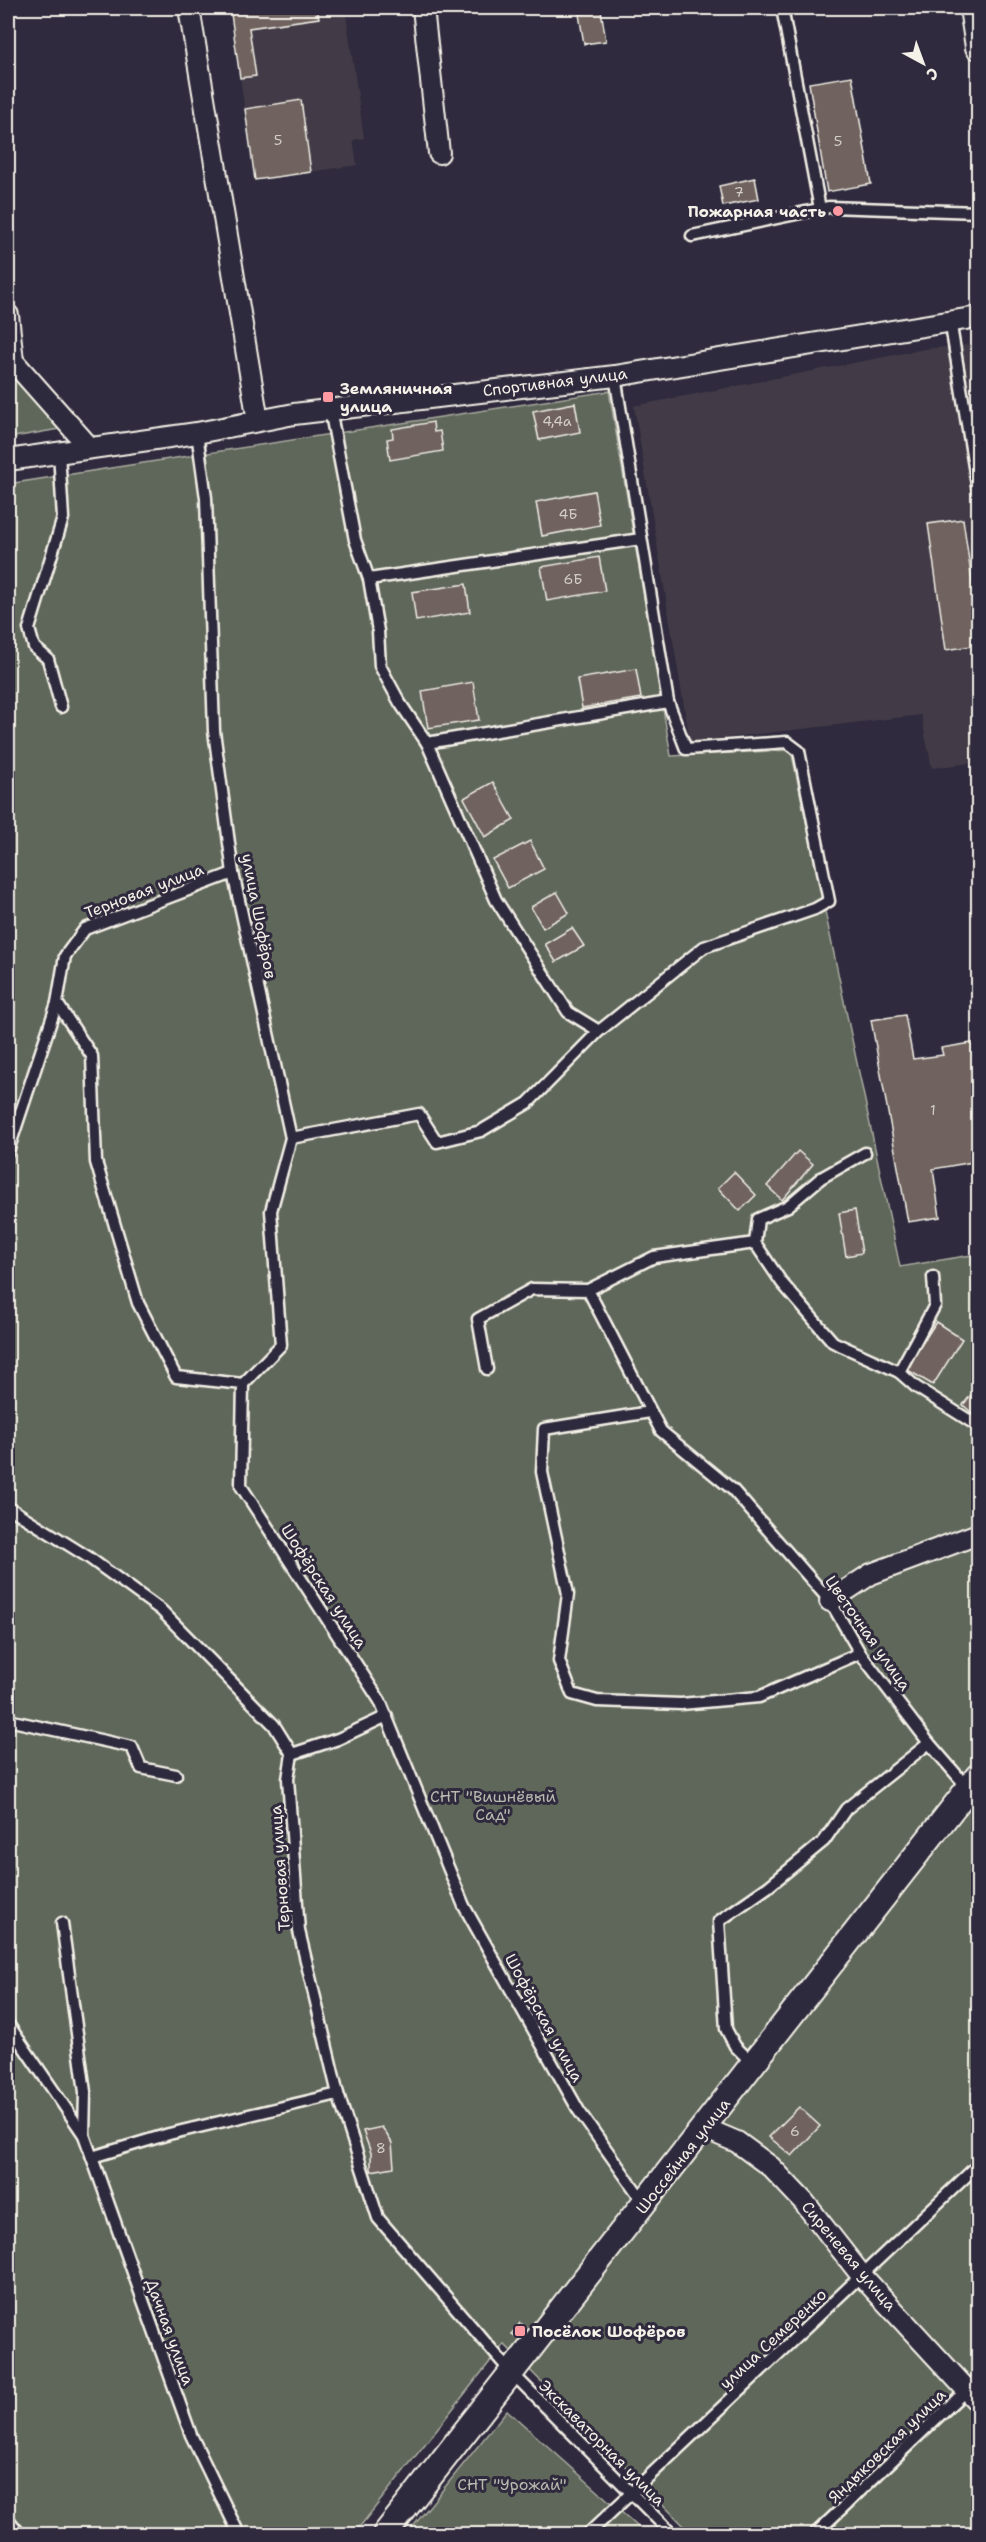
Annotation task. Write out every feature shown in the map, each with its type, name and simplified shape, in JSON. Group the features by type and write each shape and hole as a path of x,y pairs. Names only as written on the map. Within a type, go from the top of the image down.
{"street":[{"path":"189,8 258,421"},
{"path":"423,8 439,153"},
{"path":"972,8 978,47"},
{"path":"8,315 13,361 89,447"},
{"name":"Спортивная улица","path":"8,460 198,433 330,409 615,376 978,317"},
{"path":"831,1600 871,1574 978,1534"},
{"name":"Шоссейная улица","path":"385,2535 973,1782"},
{"name":"Сиреневая улица","path":"704,2128 737,2142 771,2167 804,2202 862,2276 975,2390"}],"lane":[{"path":"782,8 820,209"},
{"path":"692,236 830,207 978,212"},
{"path":"950,320 978,491"},
{"path":"291,1138 418,1114 437,1142 481,1131 528,1102 599,1031 704,947 815,909 829,901 799,751 787,741 686,749 668,702 615,376"},
{"path":"330,409 355,540 369,579 378,631 380,666 400,703 427,743 496,900 568,1012 599,1031"},
{"name":"улица Шофёров","path":"198,433 206,498 214,731 233,873 291,1138 271,1210 281,1345 243,1384"},
{"path":"59,452 63,518 28,629 33,647 48,659 61,707"},
{"path":"369,579 641,539"},
{"path":"427,743 668,702"},
{"name":"Терновая улица","path":"8,1151 57,1003 65,957 85,929 233,873"},
{"path":"57,1003 92,1056 96,1162 138,1303 176,1377 243,1384"},
{"path":"865,1153 821,1178 788,1206 758,1219 755,1243 782,1283 833,1342 899,1372 916,1387 978,1426"},
{"path":"487,1369 478,1319 532,1289 588,1290 654,1257 755,1243"},
{"path":"899,1372 935,1305 933,1277"},
{"name":"Цветочная улица","path":"588,1290 661,1431 733,1490 831,1600 860,1653 929,1743 973,1782"},
{"name":"Шофёрская улица","path":"243,1384 241,1486 380,1701 464,1906 579,2111 645,2204"},
{"path":"650,1412 543,1429 542,1472 568,1594 559,1661 572,1694 597,1701 681,1704 759,1697 860,1653"},
{"path":"8,1507 88,1557 161,1610 274,1725 292,1754 338,1739 387,1716"},
{"path":"8,1720 132,1747 141,1768 176,1775"},
{"path":"754,2065 735,2046 726,2029 719,1921 768,1887 824,1841 846,1809 929,1743"},
{"name":"Терновая улица","path":"292,1754 288,1779 298,1931 338,2094 378,2218 511,2372"},
{"name":"Дачная улица","path":"62,1923 85,2092 84,2135"},
{"name":"Дачная улица","path":"8,2024 84,2135 191,2435 240,2535"},
{"path":"92,2157 169,2134 338,2094"},
{"name":"улица Семеренко","path":"588,2535 978,2164"},
{"name":"Экскаваторная улица","path":"511,2372 672,2535"},
{"name":"Яндыковская улица","path":"816,2535 975,2390"},
{"path":"8,2519 20,2535"}],"shaded area":[{"path":"274,8 345,8 364,138 353,140 357,165 255,180 231,14"},
{"path":"978,344 978,762 932,768 921,715 690,742 634,406 925,349"}],"green space":[{"path":"8,362 65,428 8,438"},
{"name":"СНТ \"Вишнёвый Сад\"","path":"609,391 671,756 791,750 900,1267 978,1254 978,2534 692,2534 504,2344 354,2534 8,2534 8,484"},
{"name":"СНТ \"Урожай\"","path":"507,2410 646,2534 407,2534"}],"building":[{"path":"274,8 317,8 319,18 249,28 256,76 240,78 231,14"},
{"path":"601,10 606,41 584,44 579,14"},
{"path":"852,76 871,184 827,192 809,83"},
{"path":"301,100 311,172 255,180 245,109"},
{"path":"755,178 759,199 723,206 719,186"},
{"path":"575,403 580,432 539,440 533,411"},
{"path":"433,422 434,432 440,431 443,451 390,460 387,439 393,438 392,429"},
{"path":"594,491 600,525 542,536 536,502"},
{"path":"963,519 978,623 978,645 946,650 928,524"},
{"path":"599,557 605,591 547,601 541,567"},
{"path":"466,584 470,612 416,621 412,592"},
{"path":"636,669 641,698 582,708 577,679"},
{"path":"473,682 479,720 428,728 422,691"},
{"path":"493,782 514,820 485,837 464,798"},
{"path":"530,841 544,869 508,888 493,860"},
{"path":"557,892 569,913 543,928 531,907"},
{"path":"572,928 584,946 556,962 545,944"},
{"path":"905,1015 913,1059 943,1055 941,1048 978,1042 978,1161 933,1169 940,1217 908,1222 871,1020"},
{"path":"798,1151 813,1164 782,1200 767,1186"},
{"path":"734,1172 756,1195 740,1211 718,1188"},
{"path":"855,1210 862,1253 846,1256 839,1213"},
{"path":"936,1322 962,1339 933,1385 906,1369"},
{"path":"978,1386 978,1418 963,1405"},
{"path":"799,2107 820,2126 792,2156 769,2137"},
{"path":"382,2127 392,2143 394,2167 371,2171 371,2153 363,2131"},
{"path":"520,2323 526,2327 517,2338 512,2334"}],"place":[{"name":"Пожарная часть","path":"838,211"},
{"name":"Земляничная улица","path":"328,397"},
{"name":"Посёлок Шофёров","path":"520,2331"}]}
